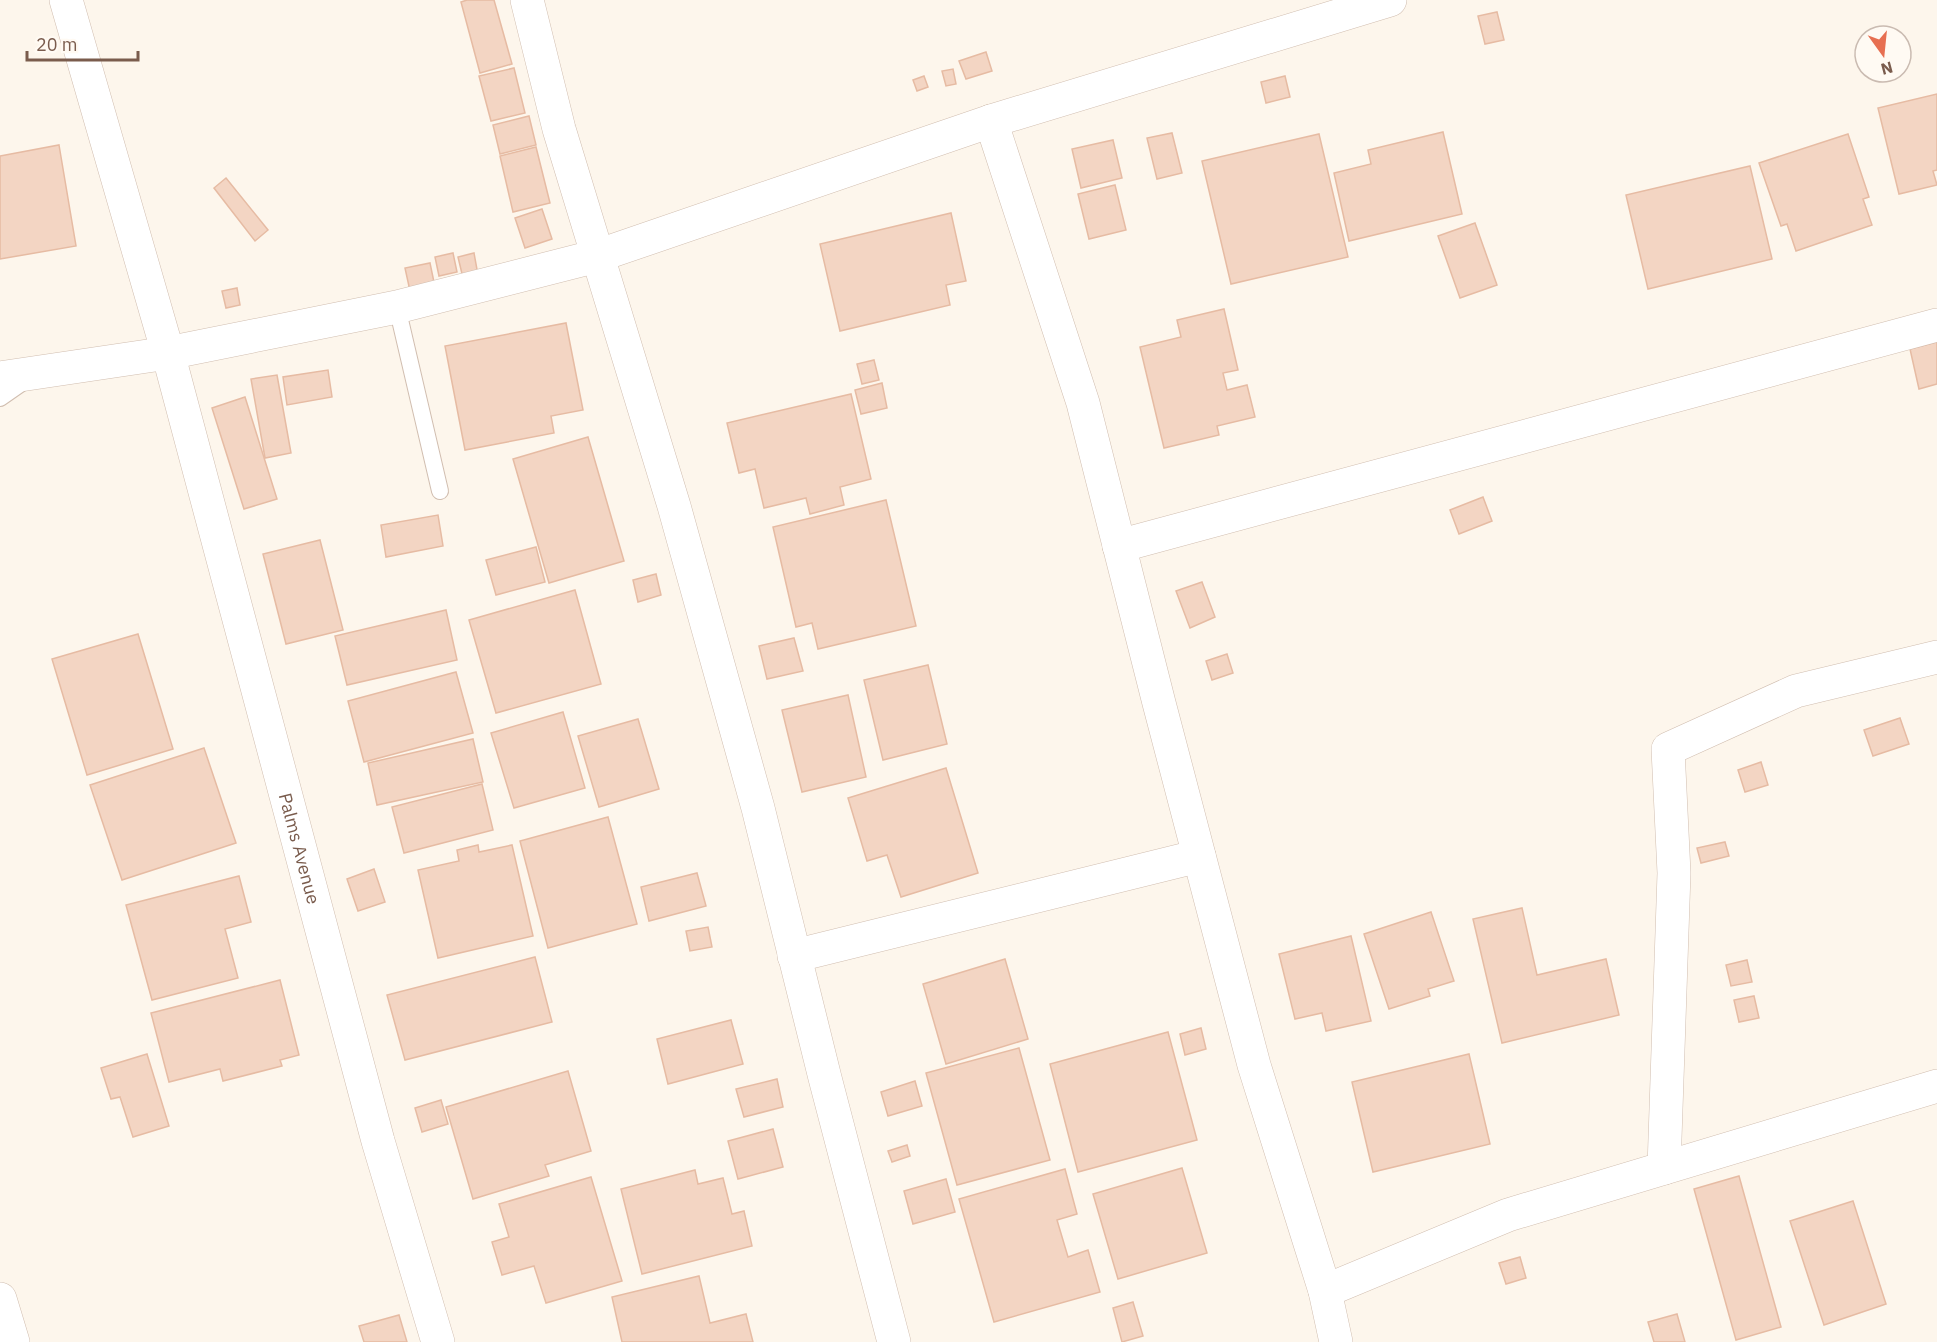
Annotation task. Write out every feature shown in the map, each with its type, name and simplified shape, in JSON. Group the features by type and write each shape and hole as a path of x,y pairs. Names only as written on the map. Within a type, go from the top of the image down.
{"street":[{"name":"Palms Avenue","path":"66,0 168,353 378,1141 438,1342"},
{"path":"527,0 559,129 674,506 758,808 894,1342"},
{"path":"0,378 168,353 397,307 597,256 991,121 1390,0"},
{"path":"991,121 1083,403 1254,1065 1325,1291 1336,1342"},
{"path":"1119,546 1937,325"},
{"path":"1664,1168 1674,873 1668,749 1796,690 1937,657"},
{"path":"794,956 1199,856"},
{"path":"1325,1291 1508,1215 1937,1086"},
{"path":"0,1299 13,1342"}],"lane":[{"path":"397,307 440,491"},
{"path":"0,398 33,374"}],"building":[{"path":"494,0 512,64 480,73 461,2"},
{"path":"1497,12 1504,40 1485,44 1478,16"},
{"path":"986,52 992,71 966,79 959,61"},
{"path":"514,68 525,113 491,121 479,76"},
{"path":"953,69 956,84 946,86 942,71"},
{"path":"924,76 928,87 917,91 913,80"},
{"path":"1285,76 1290,97 1266,103 1261,82"},
{"path":"1937,94 1937,170 1933,171 1937,185 1899,194 1878,108"},
{"path":"529,116 536,145 500,154 493,125"},
{"path":"1443,132 1462,214 1349,241 1334,173 1371,164 1368,150"},
{"path":"1172,133 1182,173 1157,179 1147,138"},
{"path":"1319,134 1348,257 1231,284 1202,161"},
{"path":"1848,134 1869,197 1863,199 1872,225 1796,251 1787,224 1781,226 1759,163"},
{"path":"1113,140 1122,178 1081,188 1072,149"},
{"path":"59,145 76,246 0,259 0,156"},
{"path":"536,147 550,203 513,212 500,156"},
{"path":"1750,166 1772,259 1648,289 1626,195"},
{"path":"226,178 268,230 255,241 214,188"},
{"path":"1115,185 1126,230 1089,239 1078,194"},
{"path":"542,209 552,239 525,248 515,218"},
{"path":"951,213 966,281 946,285 950,305 840,331 820,244"},
{"path":"1475,223 1497,285 1460,298 1438,236"},
{"path":"453,253 457,272 439,276 435,257"},
{"path":"474,253 478,275 463,278 458,257"},
{"path":"430,263 435,287 410,291 405,268"},
{"path":"237,288 240,305 226,308 222,291"},
{"path":"1224,309 1238,370 1223,373 1227,390 1247,385 1255,417 1217,426 1219,435 1164,448 1140,347 1181,337 1177,320"},
{"path":"566,323 583,410 551,416 554,433 465,450 445,346"},
{"path":"1937,342 1937,384 1919,389 1910,349"},
{"path":"874,360 879,380 862,384 857,364"},
{"path":"328,370 332,397 287,405 283,377"},
{"path":"277,375 291,453 265,458 251,379"},
{"path":"882,383 887,408 861,414 855,390"},
{"path":"851,394 871,479 840,487 844,505 810,514 806,498 764,508 755,469 739,473 727,423"},
{"path":"245,397 277,499 244,509 212,408"},
{"path":"588,437 624,561 549,583 513,459"},
{"path":"1483,497 1492,521 1459,534 1450,510"},
{"path":"886,500 916,626 818,649 812,623 796,627 773,527"},
{"path":"438,515 443,546 386,557 381,525"},
{"path":"320,540 343,630 286,644 263,554"},
{"path":"536,547 545,582 496,595 486,560"},
{"path":"656,574 661,595 638,602 633,580"},
{"path":"1202,582 1215,617 1190,628 1176,591"},
{"path":"575,590 601,684 496,713 469,620"},
{"path":"446,610 457,660 347,685 335,636"},
{"path":"138,634 173,749 87,775 52,659"},
{"path":"794,638 803,671 767,679 759,646"},
{"path":"1227,654 1233,673 1212,680 1206,661"},
{"path":"928,665 947,744 883,760 864,680"},
{"path":"456,672 473,733 364,762 348,701"},
{"path":"848,695 866,777 802,792 782,710"},
{"path":"563,712 585,788 514,808 491,733"},
{"path":"1900,718 1909,744 1873,756 1864,730"},
{"path":"638,719 659,789 599,807 578,736"},
{"path":"473,739 483,782 377,805 368,763"},
{"path":"204,748 236,843 122,880 90,785"},
{"path":"1761,762 1768,785 1745,792 1738,770"},
{"path":"946,768 978,873 901,897 887,855 867,861 848,798"},
{"path":"482,784 493,830 404,853 392,807"},
{"path":"608,817 637,924 548,948 520,841"},
{"path":"1725,842 1729,856 1701,863 1697,848"},
{"path":"478,845 479,852 512,845 533,936 438,958 418,870 459,861 457,850"},
{"path":"374,869 385,902 358,911 347,879"},
{"path":"697,873 706,906 649,921 641,887"},
{"path":"239,876 251,922 225,929 238,978 152,1000 126,905"},
{"path":"1522,908 1537,975 1606,959 1619,1015 1502,1043 1473,919"},
{"path":"1431,912 1454,981 1428,989 1430,996 1389,1009 1364,934"},
{"path":"708,927 712,947 690,951 686,931"},
{"path":"1351,936 1371,1021 1326,1031 1322,1013 1295,1019 1279,954"},
{"path":"535,957 552,1022 405,1060 387,995"},
{"path":"1005,959 1028,1039 946,1064 923,984"},
{"path":"1747,960 1752,982 1731,986 1726,965"},
{"path":"280,980 299,1055 280,1060 282,1066 223,1081 220,1069 169,1082 151,1013"},
{"path":"1754,996 1759,1018 1739,1022 1734,1000"},
{"path":"731,1020 743,1064 668,1084 657,1039"},
{"path":"1201,1028 1206,1049 1185,1055 1180,1034"},
{"path":"1168,1032 1197,1140 1078,1172 1050,1064"},
{"path":"1019,1048 1050,1160 957,1185 926,1073"},
{"path":"147,1054 169,1126 133,1137 120,1097 111,1099 101,1068"},
{"path":"1469,1054 1490,1144 1373,1172 1352,1082"},
{"path":"568,1071 591,1151 545,1165 549,1176 473,1199 446,1107"},
{"path":"777,1079 783,1107 744,1117 736,1089"},
{"path":"915,1081 922,1106 888,1116 881,1092"},
{"path":"441,1100 448,1124 422,1132 415,1108"},
{"path":"773,1129 783,1167 738,1179 728,1141"},
{"path":"907,1145 910,1156 892,1162 888,1151"},
{"path":"1182,1168 1207,1253 1118,1279 1093,1194"},
{"path":"1065,1169 1077,1214 1057,1220 1068,1257 1088,1250 1100,1292 994,1322 959,1199"},
{"path":"695,1170 698,1184 723,1178 732,1214 744,1211 752,1246 642,1274 621,1189"},
{"path":"1739,1176 1781,1327 1736,1340 1694,1189"},
{"path":"591,1177 622,1281 546,1303 534,1266 502,1275 492,1242 509,1237 499,1204"},
{"path":"946,1179 955,1212 913,1224 904,1191"},
{"path":"1853,1201 1886,1304 1824,1325 1790,1221"},
{"path":"1520,1257 1526,1278 1506,1284 1499,1263"},
{"path":"699,1276 710,1323 746,1314 753,1342 622,1342 612,1297"},
{"path":"1133,1302 1143,1336 1122,1342 1113,1308"},
{"path":"1677,1314 1685,1342 1654,1342 1648,1322"},
{"path":"399,1315 407,1342 364,1342 359,1326"}]}
